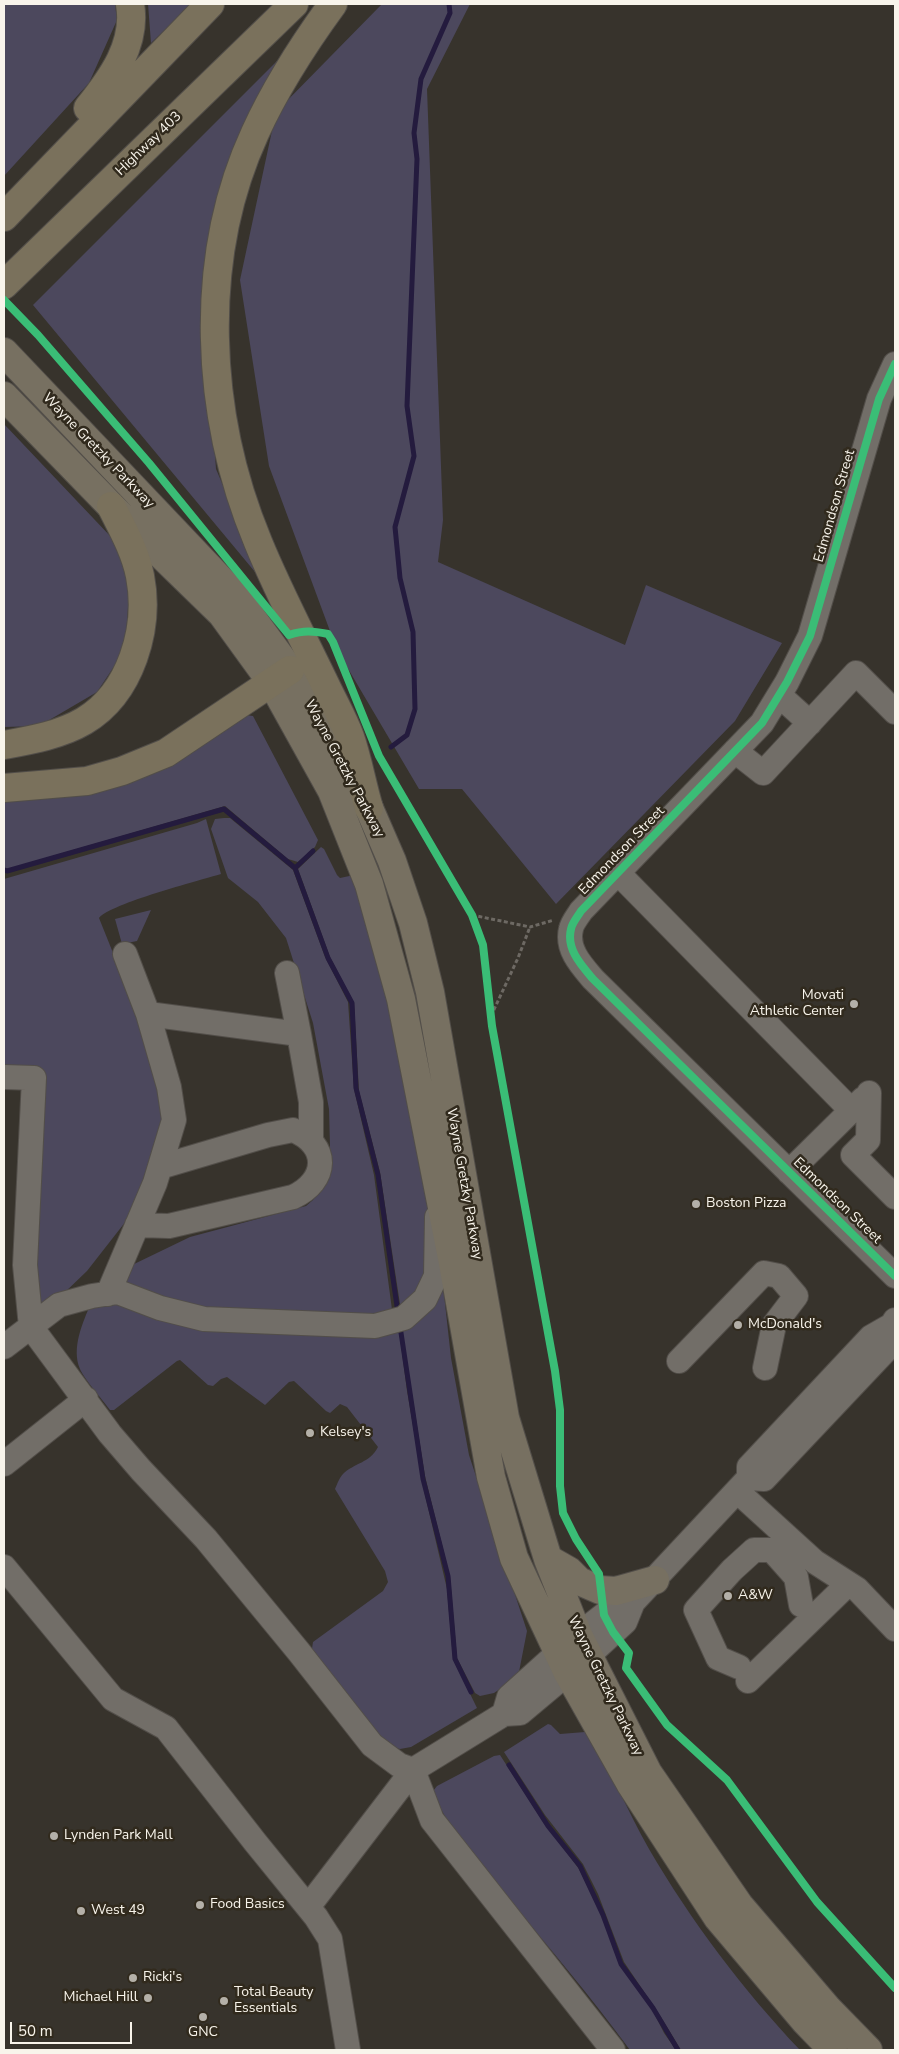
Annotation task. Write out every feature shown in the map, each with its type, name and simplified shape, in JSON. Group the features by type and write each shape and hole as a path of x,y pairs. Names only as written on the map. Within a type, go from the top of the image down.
{"highway":[{"path":"4,216 111,80 126,46 132,17 130,4"},
{"path":"4,216 210,4"},
{"name":"Highway 403","path":"4,285 294,4"},
{"path":"333,4 292,63 254,135 234,191 224,230 214,330 219,402 230,459 239,487 258,541 350,736 368,808"},
{"path":"4,745 53,734 84,721 103,706 117,691 128,669 142,628 140,576 129,543 111,506"},
{"path":"4,788 87,782 122,771 166,752 281,677"}],"main road":[{"name":"Wayne Gretzky Parkway","path":"8,356 236,596 281,677 332,791 369,884 401,999 438,1186 490,1477 514,1558 648,1773 739,1906 828,2009 868,2050"},
{"name":"Wayne Gretzky Parkway","path":"4,396 111,506 222,614 281,677 343,760 368,808 392,861 413,923 430,992 505,1418 548,1559 573,1654 630,1783 718,1918 805,2021 833,2050"},
{"path":"548,1559 569,1571 579,1581 600,1590 616,1591 654,1580"}],"street":[{"name":"Edmondson Street","path":"895,364 879,399 810,636 779,695 762,723 581,911 571,928 570,945 578,961 593,979 895,1276"},
{"path":"735,751 763,773 856,673 895,712"},
{"path":"779,695 810,723"},
{"path":"618,873 851,1110"},
{"path":"108,1294 160,1167 174,1120 169,1087 148,1014 125,954"},
{"path":"287,973 311,1102 311,1140"},
{"path":"148,1014 299,1034"},
{"path":"4,1077 34,1078 25,1265 31,1327 110,1434 140,1470 206,1539 372,1745 399,1765 413,1770 432,1820 613,2050"},
{"path":"789,1172 869,1093 868,1140 853,1155 895,1198"},
{"path":"137,1226 169,1226 293,1196 304,1192 317,1177 320,1168 318,1152 311,1140 293,1130 160,1167"},
{"path":"4,1347 59,1305 118,1292 160,1308 204,1319 376,1326 404,1318 425,1299 436,1276 438,1186"},
{"path":"679,1361 764,1273 779,1276 796,1296 774,1325 765,1368"},
{"path":"308,1907 413,1770 504,1714 509,1697 625,1622 633,1602 744,1484 749,1467 871,1337 893,1323"},
{"path":"4,1464 86,1399"},
{"path":"744,1484 815,1562 857,1589 895,1629"},
{"path":"801,1605 796,1577 772,1550 754,1550 732,1570 696,1610 718,1658 744,1674 848,1584"},
{"path":"4,1567 113,1699 166,1728 316,1917 330,1939 348,2050"}],"path":[{"path":"472,915 530,928 581,911"},
{"path":"491,1016 530,928"}],"shaded area":[{"path":"4,4 115,4 117,20 89,83 4,176"},
{"path":"148,4 192,4 151,43"},
{"path":"382,4 470,4 427,89 443,520 438,562 625,645 646,585 782,643 735,721 556,904 462,789 419,789 337,650 269,466 240,280 276,112"},
{"path":"284,54 264,91 208,359 216,469 265,584 33,305"},
{"path":"4,424 112,538 130,579 125,650 97,692 39,726 4,727"},
{"path":"239,714 253,716 318,840 315,847 298,862 288,859 225,806 8,869 4,867 4,801"},
{"path":"230,818 293,870 325,957 348,1002 354,1089 374,1175 393,1317 204,1317 116,1280 130,1266 190,1237 306,1206 313,1200 325,1180 330,1146 329,1109 313,1023 286,938 258,902 228,878 211,829 215,819"},
{"path":"206,819 221,874 137,899 107,912 99,918 140,1020 166,1114 137,1207 87,1271 35,1321 36,1079 4,1073 4,879"},
{"path":"321,847 324,849 340,878 354,875 393,1003 431,1214 432,1273 401,1311 380,1172 359,1091 354,1003 330,957 298,869"},
{"path":"151,910 137,941 122,944 115,919"},
{"path":"443,1285 451,1358 469,1455 527,1631 518,1677 494,1693 480,1696 475,1693 457,1658 450,1577 425,1476 401,1325"},
{"path":"136,1301 399,1330 407,1391 425,1495 447,1589 453,1659 477,1708 411,1747 400,1749 387,1746 311,1655 313,1642 383,1591 388,1582 385,1571 335,1489 339,1479 347,1470 366,1460 378,1447 347,1407 340,1404 330,1413 294,1381 289,1382 265,1405 227,1377 221,1379 213,1386 208,1385 180,1360 114,1410 110,1410 80,1369 77,1352 79,1335 91,1303"},
{"path":"548,1724 560,1734 585,1732 603,1760 641,1835 682,1902 738,1979 800,2050 681,2050 624,1962 598,1894 583,1864 545,1815 504,1752"},
{"path":"500,1755 542,1820 579,1869 602,1916 620,1965 652,2009 664,2033 676,2050 630,2050 571,1974 477,1861 447,1820 433,1791 437,1786 494,1756"}],"waterway":[{"path":"391,747 407,735 415,709 413,632 400,578 395,527 414,456 407,406 417,159 414,133 421,79 450,13 449,4"},
{"path":"4,870 7,871 224,809 295,868 328,958 352,1003 356,1088 378,1175 398,1313"},
{"path":"295,868 313,851"},
{"path":"400,1326 423,1479 448,1576 455,1659 471,1692"},
{"path":"509,1765 548,1826 580,1866 603,1915 621,1964 653,2008 678,2050"}],"cycle path":[{"path":"4,300 38,335 149,463 289,635 318,632 328,634 333,642 379,756 472,915 483,945 492,1026 555,1371 560,1410 560,1486 563,1513 576,1539 599,1574 604,1615 613,1632 629,1653 626,1668 667,1725 727,1780 817,1902 895,1988"},
{"path":"895,364 879,399 810,636 787,682 762,723 581,911 573,924 570,936 576,956 593,979 895,1276"}],"place":[{"name":"Movati Athletic Center","path":"854,1004"},
{"name":"Boston Pizza","path":"696,1204"},
{"name":"McDonald's","path":"738,1325"},
{"name":"Kelsey's","path":"310,1433"},
{"name":"A&W","path":"728,1596"},
{"name":"Lynden Park Mall","path":"54,1836"},
{"name":"Food Basics","path":"200,1905"},
{"name":"West 49","path":"81,1911"},
{"name":"Ricki's","path":"133,1978"},
{"name":"Michael Hill","path":"148,1998"},
{"name":"Total Beauty Essentials","path":"224,2001"},
{"name":"GNC","path":"203,2017"}]}
